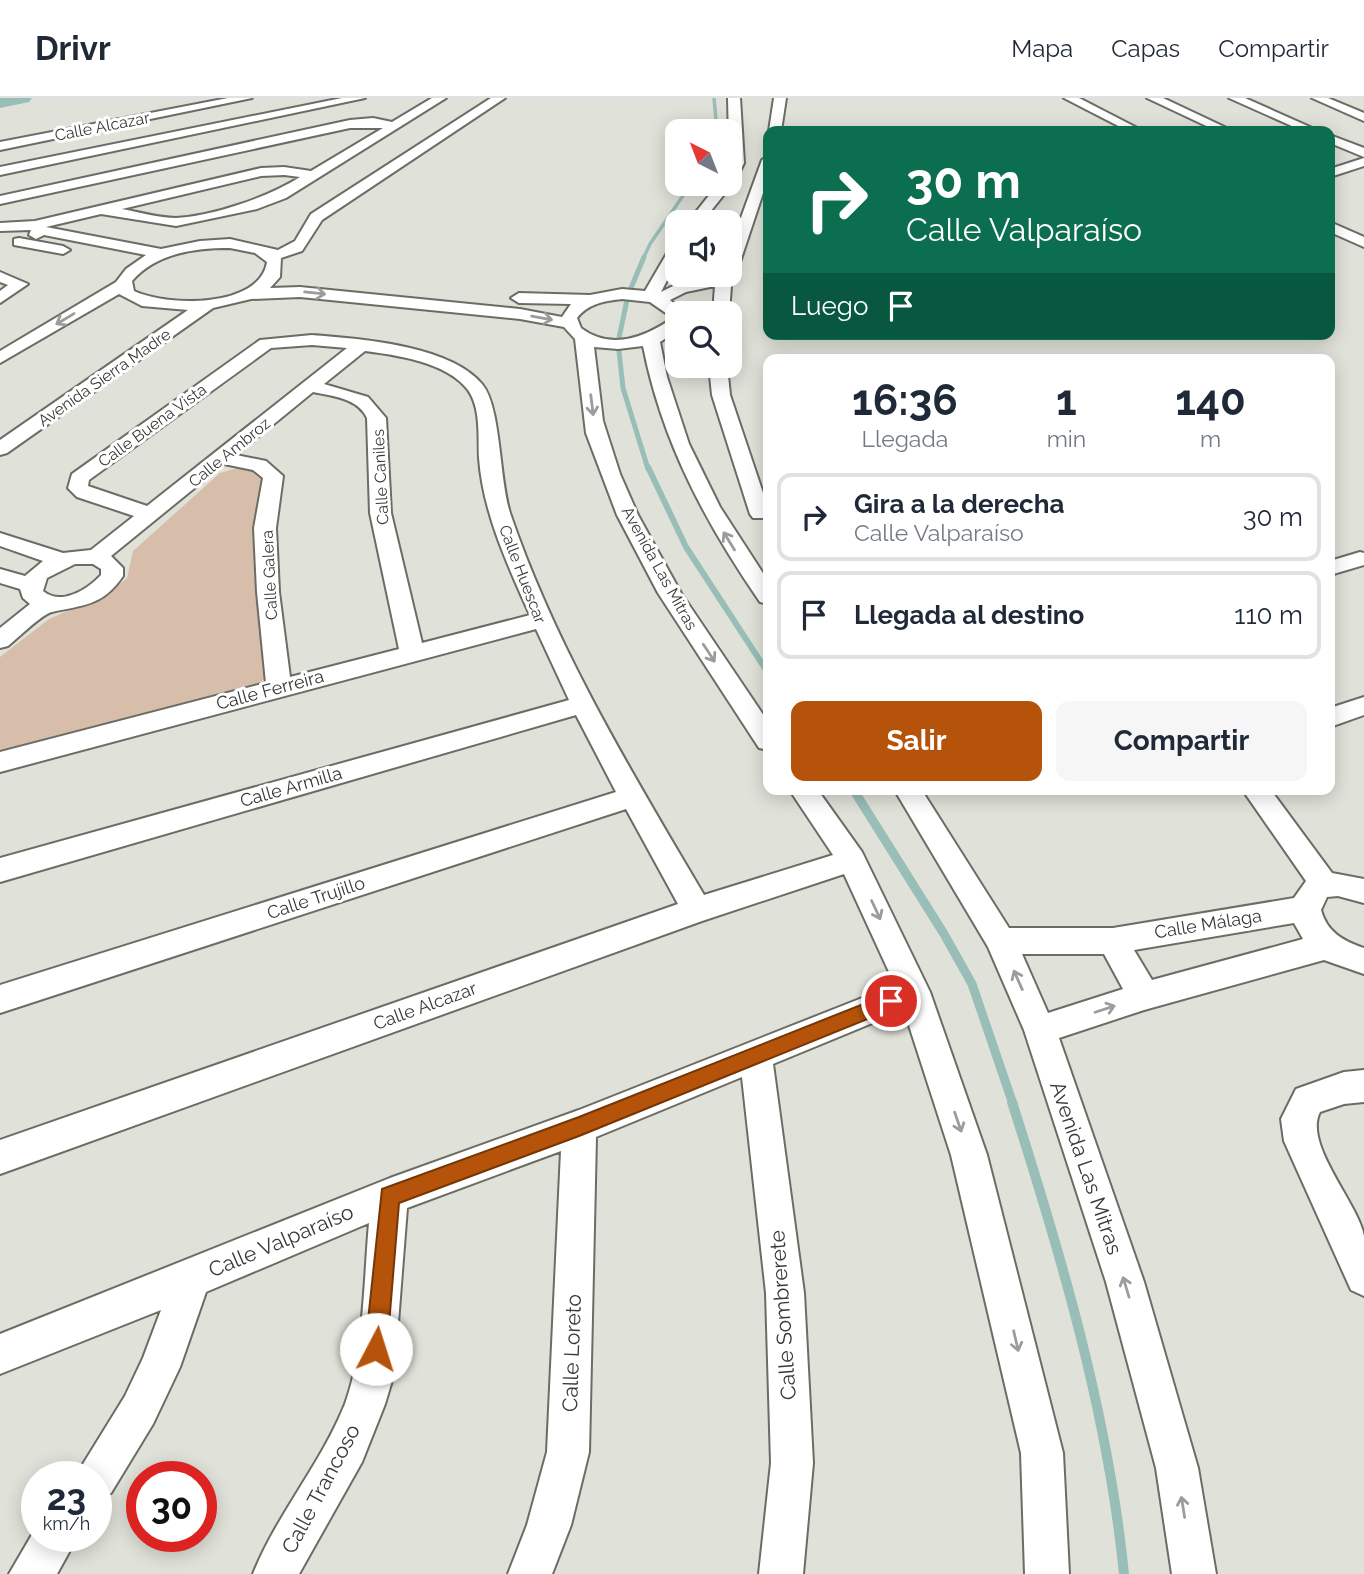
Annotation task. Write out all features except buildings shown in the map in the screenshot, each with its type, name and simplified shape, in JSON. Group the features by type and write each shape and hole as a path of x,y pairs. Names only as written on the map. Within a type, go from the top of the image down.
{"street":[{"name":"Calle Alcazar","path":"0,146 246,98"},
{"path":"0,171 359,98"},
{"path":"99,209 158,220 191,220 268,201 440,98"},
{"path":"247,294 265,283 273,264 304,244 316,217 499,98"},
{"path":"734,98 735,119"},
{"path":"776,126 780,98"},
{"path":"1070,98 1127,126"},
{"path":"1153,98 1216,126"},
{"path":"1235,98 1301,126"},
{"path":"1318,98 1364,117"},
{"path":"0,200 350,124 373,122 393,127"},
{"path":"1335,140 1364,153"},
{"path":"1335,171 1364,162"},
{"path":"37,228 99,209 261,172 284,171 310,175"},
{"path":"742,231 763,174"},
{"path":"704,210 716,196"},
{"path":"2,223 162,254"},
{"path":"19,243 34,237 37,228"},
{"path":"1335,228 1364,243"},
{"path":"1,244 19,243 124,272"},
{"path":"0,358 124,272 162,254 200,245 226,244 258,249 273,264 530,299 590,300 620,294 655,298 665,303"},
{"path":"136,251 124,272 133,299 151,305 207,305 247,294 300,292 520,314 616,345 651,341 665,334"},
{"path":"655,298 665,275"},
{"path":"0,277 20,284 0,298"},
{"path":"655,298 684,287"},
{"path":"576,330 575,308 590,300"},
{"name":"Avenida Sierra Madre","path":"0,450 207,305"},
{"name":"Avenida Las Mitras","path":"576,330 589,359 595,431 634,528 681,610 763,733"},
{"name":"Calle Huescar","path":"302,337 423,357 444,365 476,387 485,422 491,481 499,513 540,620 581,705 696,910"},
{"name":"Calle Buena Vista","path":"150,514 83,493 78,488 79,478 260,347 285,338 302,337"},
{"path":"651,341 659,382 677,439 703,498 763,589"},
{"name":"Calle Ambroz","path":"96,557 360,346"},
{"path":"719,378 721,394 760,514"},
{"name":"Calle Caniles","path":"310,386 349,396 365,403 374,412 377,423 377,485 383,539 412,652"},
{"name":"Calle Galera","path":"223,458 259,465 273,475 265,528 268,592 279,687"},
{"path":"0,539 62,560 96,557 107,561 112,568 112,576 105,586 78,601 46,603 0,640"},
{"path":"1335,566 1360,559"},
{"path":"46,603 31,593 31,585 42,571 62,560"},
{"path":"0,576 31,585"},
{"name":"Calle Ferreira","path":"0,762 540,620"},
{"name":"Calle Armilla","path":"0,870 581,705"},
{"path":"1346,712 1364,731"},
{"path":"806,795 852,860 914,992 969,1154 1042,1452 1047,1574"},
{"name":"Avenida Las Mitras","path":"911,795 1001,942 1040,1030 1125,1282 1177,1468 1194,1574"},
{"path":"1259,795 1325,885"},
{"name":"Calle Trujillo","path":"0,999 632,797"},
{"name":"Calle Alcazar","path":"0,1157 696,910 852,860"},
{"path":"1364,891 1339,884 1325,885 1313,890 1306,898 1304,909 1311,928 1327,946 1343,955 1364,961"},
{"name":"Calle Málaga","path":"1001,942 1113,941 1304,909"},
{"path":"1113,941 1144,996"},
{"path":"1040,1030 1144,996 1327,946"},
{"name":"Calle Valparaíso","path":"0,1354 191,1279 390,1196 579,1127 914,992"},
{"name":"Calle Sombrerete","path":"756,1057 785,1293 792,1463 781,1574"},
{"path":"1364,1086 1344,1088 1308,1100 1298,1119 1301,1141 1364,1277"},
{"name":"Calle Loreto","path":"530,1574 549,1525 568,1452 579,1127"},
{"name":"Calle Trancoso","path":"275,1574 347,1447 368,1394 374,1374 390,1196"},
{"path":"107,1461 139,1410 160,1367 191,1279"},
{"path":"31,1574 45,1552"}],"shaded area":[{"path":"245,466 262,472 256,536 266,678 253,688 0,752 0,657 49,619 110,592 127,578 133,551 220,473"}],"waterway":[{"path":"0,102 22,98"},
{"path":"714,98 716,119"},
{"path":"643,259 683,196"},
{"path":"631,288 644,257"},
{"path":"619,338 627,300"},
{"path":"619,351 623,388 648,469"},
{"path":"648,467 686,547 763,665"},
{"path":"857,795 944,934 972,984 1013,1104"},
{"path":"1012,1102 1065,1276 1080,1335 1107,1454 1124,1574"}],"route":[{"path":"376,1349 390,1196 579,1127 891,1001"}]}
